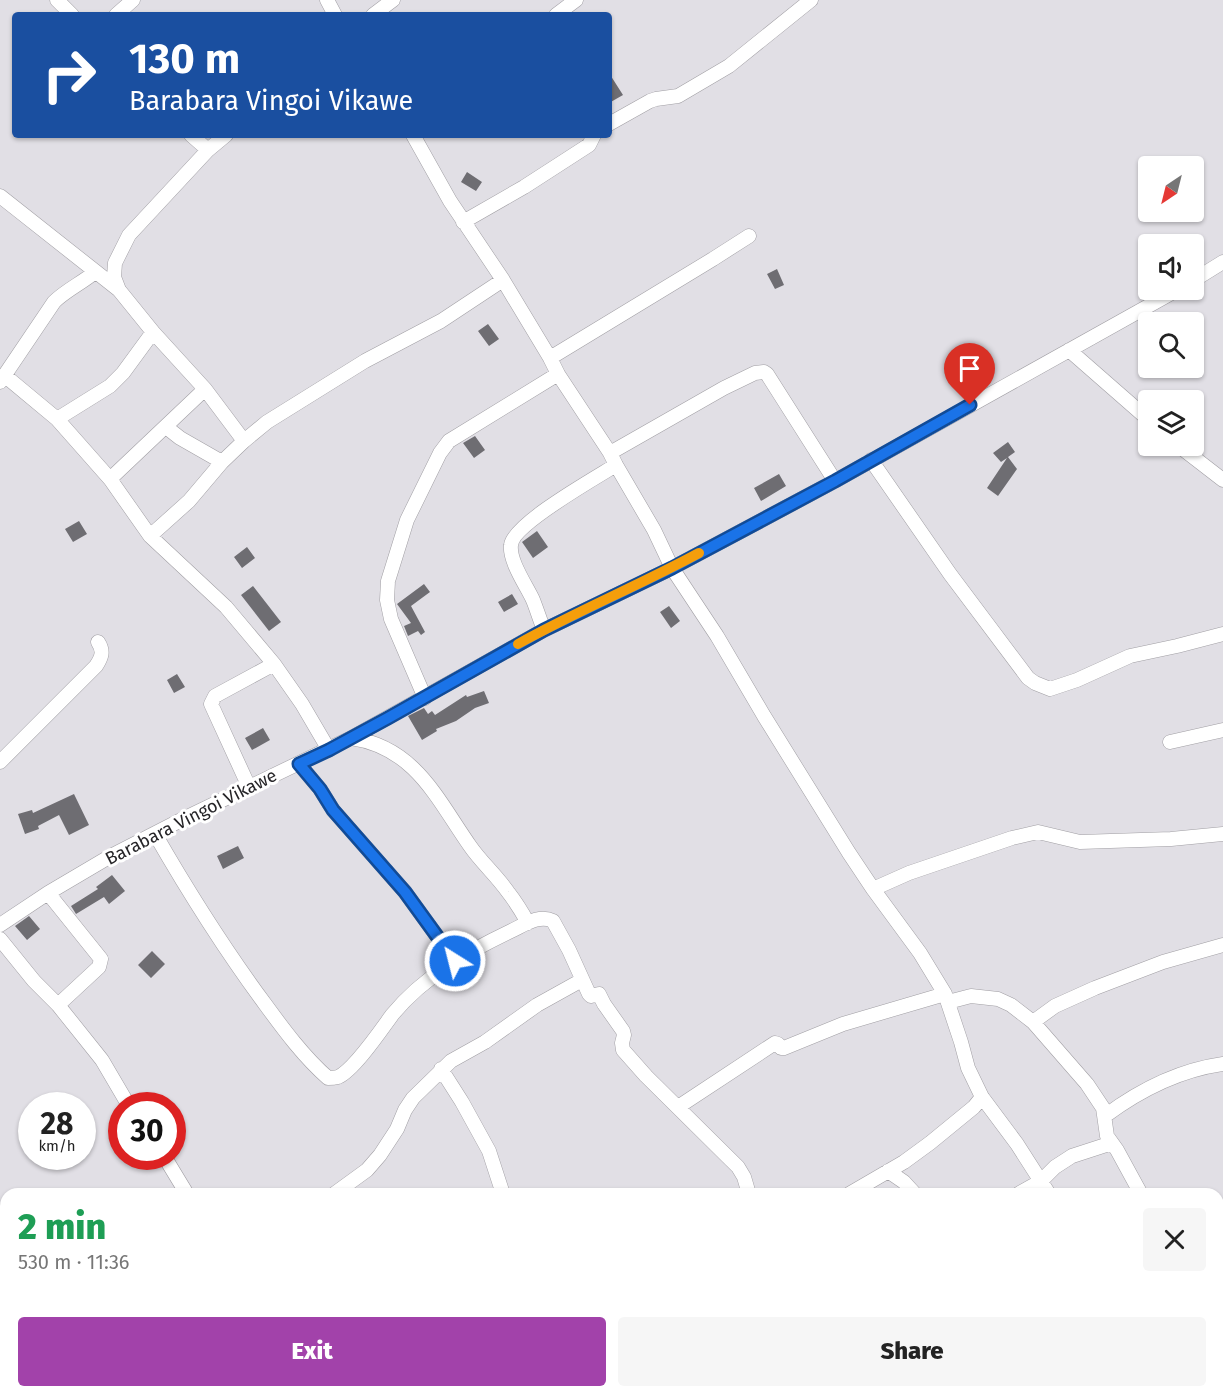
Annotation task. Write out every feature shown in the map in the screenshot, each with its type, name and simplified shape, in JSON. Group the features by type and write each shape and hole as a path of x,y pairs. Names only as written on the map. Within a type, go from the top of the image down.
{"street":[{"path":"57,0 69,12"},
{"path":"119,12 133,0"},
{"path":"377,12 393,0"},
{"path":"560,12 576,0"},
{"path":"612,122 650,101 678,96 729,66 811,0"},
{"path":"194,138 208,150"},
{"path":"119,290 114,277 115,263 129,235 208,150 222,138"},
{"path":"415,138 450,201 503,280 558,374 613,459 654,530 672,568 717,636 764,716 873,889 920,953 947,998 968,1068 982,1097 1046,1188"},
{"path":"463,222 524,187 589,145 592,138"},
{"path":"0,196 119,290 153,332 205,389 244,441"},
{"path":"550,358 748,236"},
{"path":"1204,274 1223,262"},
{"path":"95,272 54,302 2,378 57,419 110,479 150,536 226,607 274,664 302,704 329,750"},
{"path":"150,536 189,501 222,462 267,422 365,361 441,321 503,280"},
{"name":"Barabara Vingoi Vikawe","path":"1,922 109,857 183,819 329,750 544,630 672,568 835,481 1159,300"},
{"path":"57,419 110,386 123,373 153,332"},
{"path":"1069,350 1138,410"},
{"path":"544,630 533,600 512,556 510,545 512,540 525,526 613,459 724,388 754,372 767,374 835,481"},
{"path":"424,698 395,627 387,600 388,581 407,520 440,453 449,441 558,374"},
{"path":"110,479 205,389"},
{"path":"166,427 222,462"},
{"path":"1192,456 1223,480"},
{"path":"872,460 950,574 1028,678 1035,684 1050,689 1077,680 1130,656 1223,633"},
{"path":"0,762 96,666 102,655 98,642"},
{"path":"249,787 211,704 215,696 274,664"},
{"path":"1170,742 1223,730"},
{"path":"351,738 365,740 386,748 426,781 470,846 508,891 528,923"},
{"path":"299,764 320,789 333,810 405,892 455,961"},
{"path":"873,889 909,873 1012,838 1038,832 1080,842 1171,839 1223,834"},
{"path":"155,834 192,897 251,986 278,1022 328,1078 338,1077 347,1070 367,1049 394,1012 434,975 475,949 528,923 542,917 553,921 589,993 591,996 599,994 623,1031 623,1050 646,1076 738,1167 747,1188"},
{"path":"48,893 101,959 99,967 58,1005"},
{"path":"0,939 34,981 58,1005 102,1060 121,1092"},
{"path":"1033,1022 1055,1006 1095,988 1163,962 1223,945"},
{"path":"342,1188 367,1170 380,1155 413,1098 441,1069 504,1030 537,1005 582,980"},
{"path":"678,1107 775,1043 784,1048 843,1024 947,998 971,996 998,999 1011,1005 1033,1022 1087,1084 1103,1108 1107,1136 1138,1188"},
{"path":"1105,1116 1146,1089 1211,1066 1223,1064"},
{"path":"441,1069 489,1151 501,1188"},
{"path":"859,1188 930,1143 974,1107 982,1097"},
{"path":"1028,1188 1072,1156 1112,1143"},
{"path":"172,1170 183,1188"},
{"path":"888,1171 910,1188"}],"building":[{"path":"612,78 623,95 612,101"},
{"path":"467,172 482,182 476,191 461,182"},
{"path":"777,269 784,285 775,289 767,274"},
{"path":"488,324 499,339 489,346 478,331"},
{"path":"475,436 485,450 474,458 463,443"},
{"path":"1008,442 1015,452 1008,457 1017,469 998,496 987,488 1007,458 1001,462 993,453"},
{"path":"779,474 786,486 761,501 754,488"},
{"path":"79,521 87,534 73,542 65,529"},
{"path":"537,531 548,547 533,558 522,542"},
{"path":"247,547 255,558 242,568 234,557"},
{"path":"424,584 430,592 411,606 425,632 421,635 418,631 408,636 404,626 411,623 397,604"},
{"path":"253,586 281,622 269,631 241,595"},
{"path":"512,594 518,604 504,612 498,602"},
{"path":"669,606 680,621 671,628 660,612"},
{"path":"177,674 185,687 174,693 167,680"},
{"path":"484,691 489,703 436,729 437,731 422,740 408,716 424,708 428,714 432,711 435,715 466,695 467,697"},
{"path":"263,728 270,740 252,750 245,738"},
{"path":"74,794 89,825 69,835 59,815 38,826 39,829 25,834 18,814 32,810 33,813"},
{"path":"238,846 244,858 223,869 217,856"},
{"path":"112,875 125,891 109,904 104,897 76,914 71,906 98,889 96,887"},
{"path":"29,916 40,929 27,940 15,926"},
{"path":"152,951 165,964 151,978 138,965"}],"slow traffic":[{"path":"518,644 699,553"}],"route":[{"path":"455,961 405,892 333,810 320,789 299,764 388,718 544,630 672,568 835,481 970,405"}]}
